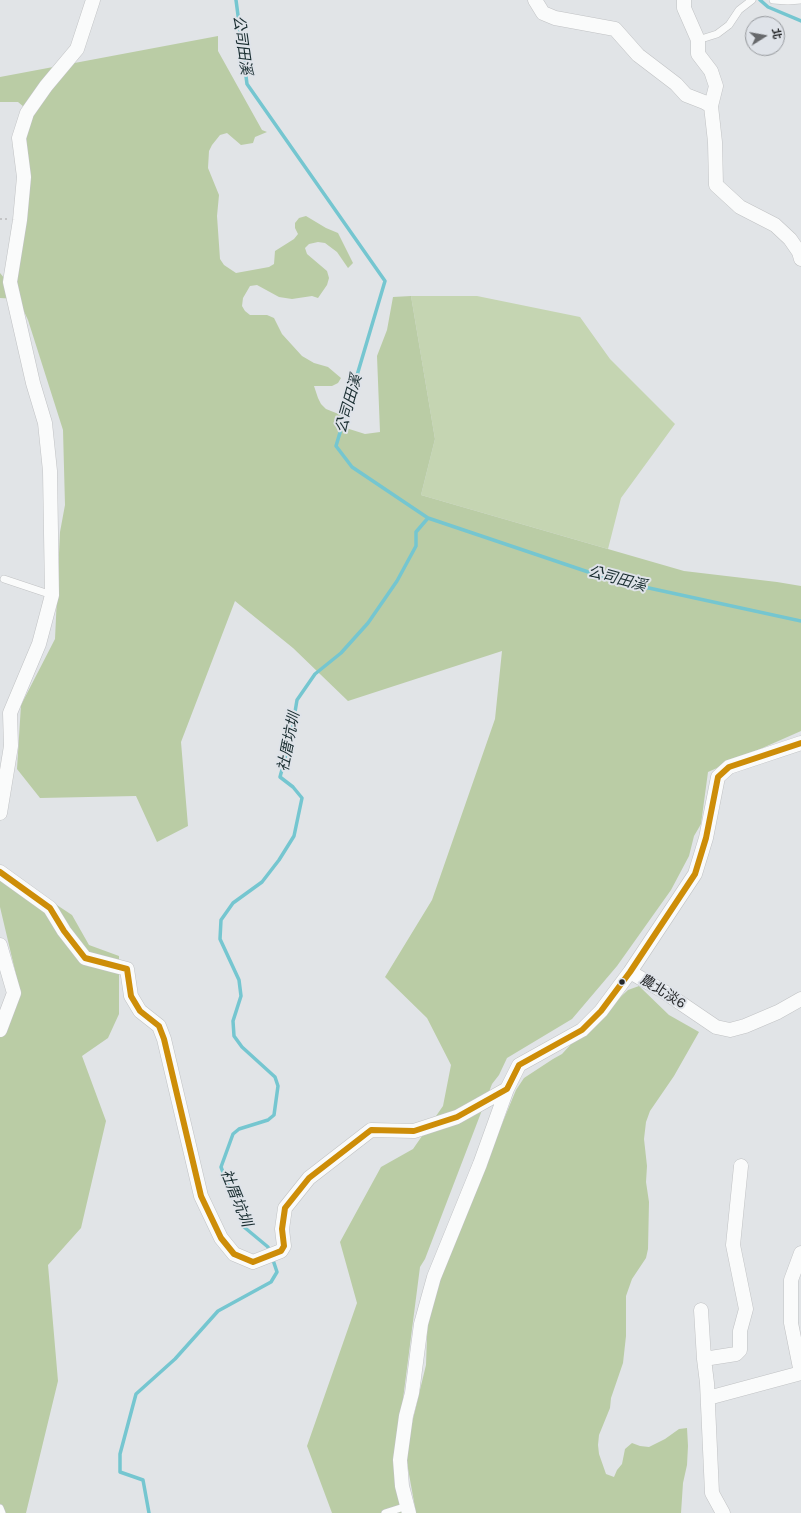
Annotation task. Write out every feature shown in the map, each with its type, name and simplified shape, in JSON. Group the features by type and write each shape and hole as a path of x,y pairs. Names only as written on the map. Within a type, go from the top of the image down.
{"street":[{"path":"0,813 11,746 10,714 39,644 52,595 50,471 45,423 33,382 10,282 20,220 24,177 19,138 27,113 46,86 78,49 93,0"},
{"path":"535,0 543,13 555,18 615,29 638,55 676,84 686,95 711,106"},
{"path":"684,0 684,8 698,40 698,54 711,71 716,86 711,106 715,142 716,185 740,207 775,225 790,238 799,252 801,259"},
{"name":"農北淡6","path":"801,743 729,767 718,777 706,838 695,874 630,972 663,991 716,1027 730,1030 745,1026 778,1012 801,999"},
{"path":"0,872 50,908 64,931 85,958 127,968 131,996 140,1011 159,1026 164,1039 201,1196 221,1238 234,1254 244,1259 253,1262 281,1251 284,1246 282,1229 285,1208 309,1178 371,1130 414,1131 457,1117 507,1089"},
{"path":"0,945 14,993 0,1030"},
{"path":"408,1510 402,1486 400,1460 422,1324 434,1276 480,1164 507,1089 519,1065 582,1030 601,1011 630,972"},
{"path":"704,1359 736,1354 740,1350 740,1331 746,1309 733,1245 741,1166"},
{"path":"708,1398 801,1373 791,1323 791,1280 801,1253"},
{"path":"701,1310 708,1398 712,1493 723,1513"}],"lane":[{"path":"698,40 717,34 729,25 739,10 752,0"},
{"path":"773,0 788,2 801,0"},
{"path":"4,578 52,595"},
{"path":"0,1508 2,1513"},
{"path":"385,1513 408,1510"}],"green space":[{"path":"218,36 218,51 262,130 267,132 255,137 253,143 241,145 227,133 220,135 209,151 208,168 219,195 217,216 220,259 224,265 236,273 269,267 274,264 275,251 294,239 298,234 295,228 295,223 299,218 306,216 326,228 338,233 353,263 348,268 337,252 325,243 318,242 309,244 305,248 307,254 327,271 329,278 327,285 318,298 312,296 292,299 279,297 257,285 250,286 243,298 242,306 250,315 267,315 274,318 282,334 302,356 314,363 328,367 341,378 338,383 332,386 314,386 321,404 326,409 341,415 346,428 365,434 380,432 377,356 387,330 393,297 411,296 435,439 421,495 684,571 801,586 801,731 708,772 701,824 694,836 689,856 671,890 617,966 572,1019 507,1058 499,1075 492,1084 425,1259 420,1267 398,1438 407,1513 332,1513 307,1446 357,1303 340,1242 381,1167 413,1149 443,1106 451,1065 427,1018 385,977 432,900 495,719 502,651 348,701 293,648 235,601 181,742 188,826 157,842 136,796 40,798 17,769 21,705 55,639 60,532 65,505 63,430 28,320 18,299 0,298 0,273 5,279 27,133 24,107 18,102 0,102 0,77"},
{"path":"411,296 477,296 580,317 610,359 675,424 621,498 608,549 421,495 435,439"},
{"path":"0,875 22,882 72,915 89,945 119,956 119,1014 108,1038 82,1056 106,1121 81,1228 48,1265 58,1381 26,1513 0,1513 0,1037 11,1015 17,979 0,907"},
{"path":"639,986 669,1015 699,1032 674,1076 650,1111 646,1122 644,1139 647,1166 646,1182 649,1202 648,1249 646,1258 632,1279 626,1296 626,1336 623,1363 611,1398 610,1408 599,1435 598,1445 599,1454 606,1474 614,1477 622,1464 625,1449 632,1443 649,1447 665,1439 679,1429 687,1428 687,1465 683,1483 681,1513 416,1513 405,1452 426,1365 428,1309 430,1298 516,1090 524,1078 562,1054 628,990"}],"waterway":[{"name":"公司田溪","path":"236,0 247,84 385,281 336,446 352,467 428,518 612,580 801,621"},
{"path":"760,0 768,7 801,21"},
{"name":"社厝坑圳","path":"269,1251 268,1247 244,1227 221,1167 233,1134 239,1129 268,1120 274,1115 278,1086 275,1077 242,1047 234,1036 233,1021 241,996 239,980 220,939 221,920 233,903 262,882 279,860 294,836 302,798 293,787 280,777 291,736 297,700 315,674 341,653 368,623 397,581 416,546 416,532 428,518"},
{"name":"社厝坑圳","path":"149,1513 143,1480 120,1472 120,1454 136,1394 175,1359 218,1311 271,1282 277,1272 272,1257"}],"transit line":[{"path":"0,872 50,908 64,931 85,958 127,969 131,996 140,1011 159,1026 164,1039 201,1196 221,1238 234,1254 253,1262 281,1251 284,1246 282,1229 285,1208 309,1178 371,1130 414,1131 457,1117 507,1089 519,1065 582,1030 601,1011 630,972 695,874 706,838 718,777 729,767 801,743"}]}
